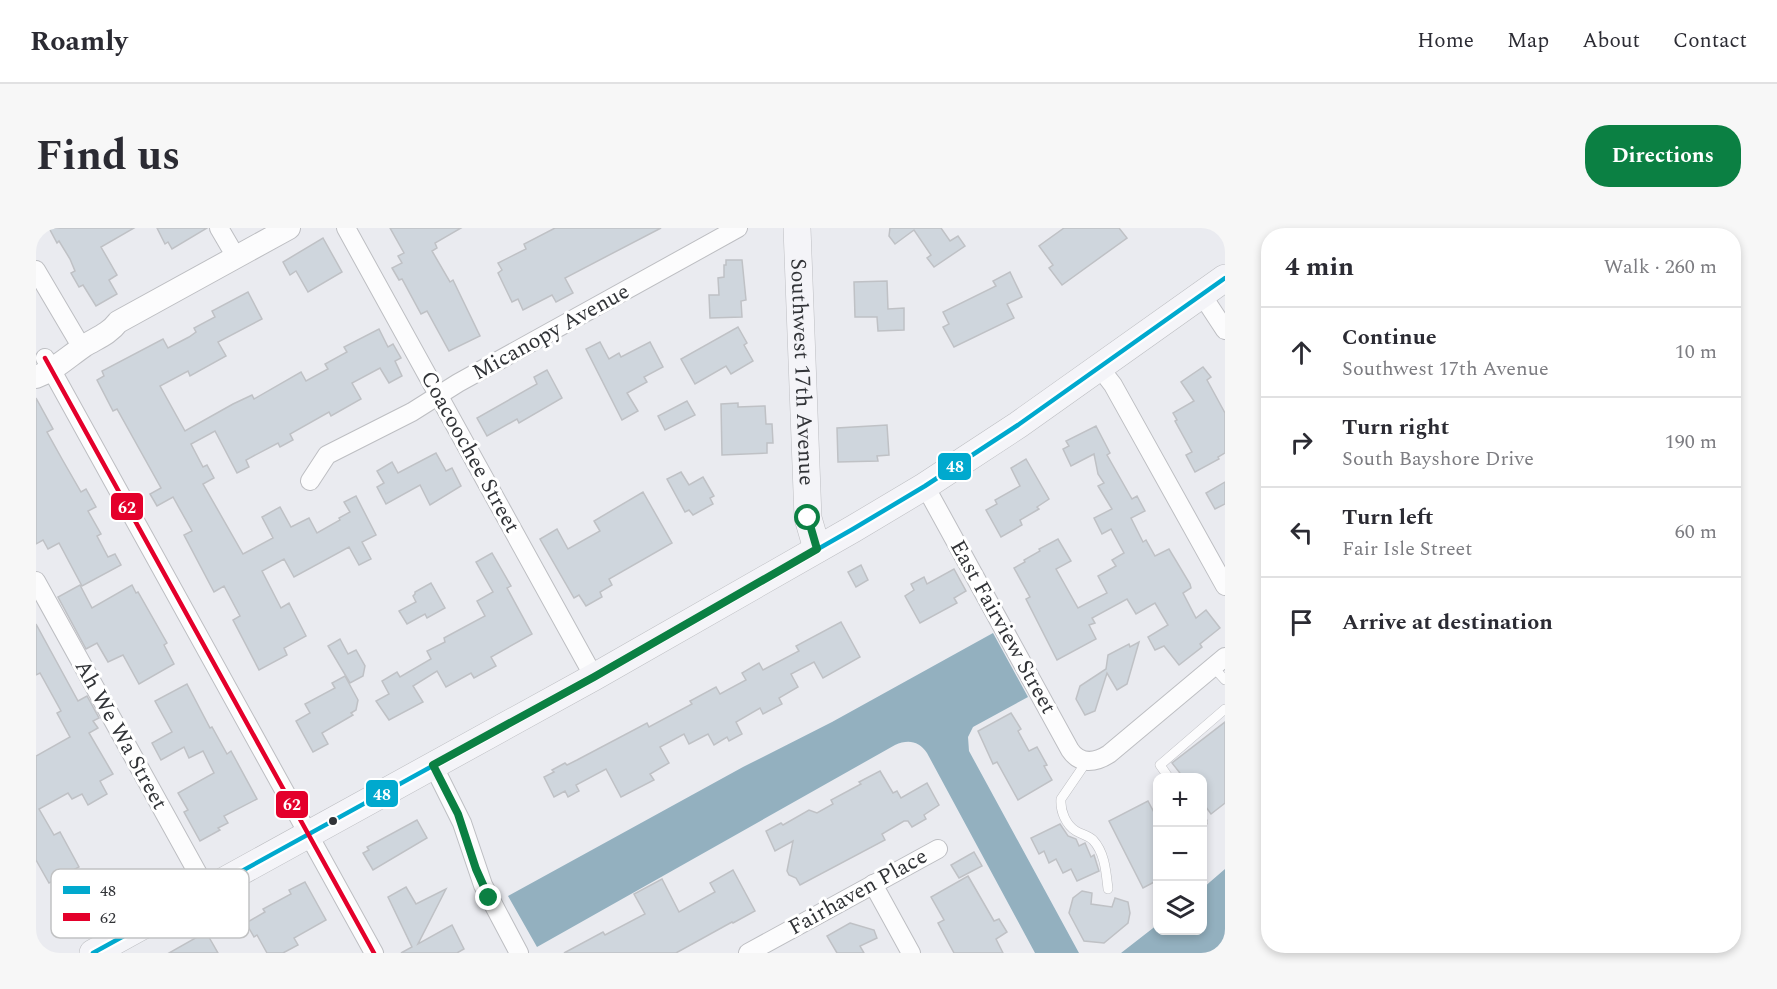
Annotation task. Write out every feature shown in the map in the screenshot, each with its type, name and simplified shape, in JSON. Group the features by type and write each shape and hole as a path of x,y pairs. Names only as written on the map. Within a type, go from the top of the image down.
{"main road":[{"name":"Southwest 17th Avenue","path":"797,228 808,518 817,549"},
{"path":"245,869 594,677 925,486 1018,425 1225,278"},
{"path":"102,951 124,938"}],"street":[{"path":"219,228 236,257"},
{"path":"290,228 118,322 108,321 93,325 78,342 42,367 309,833 374,953"},
{"name":"Coacoochee Street","path":"346,228 594,677"},
{"name":"Micanopy Avenue","path":"310,481 327,455 412,412 738,228"},
{"path":"36,270 78,342"},
{"path":"1202,295 1225,330"},
{"path":"1100,368 1113,385 1225,586"},
{"name":"East Fairview Street","path":"925,486 1070,750 1076,757 1087,761"},
{"name":"Ah We Wa Street","path":"36,581 195,869"},
{"path":"1087,761 1095,761 1109,754 1222,665"},
{"path":"433,765 462,823 483,885 519,953"},
{"name":"Fairhaven Place","path":"748,953 938,849"},
{"path":"873,884 911,953"}],"lane":[{"path":"1166,773 1160,765 1225,709"},
{"path":"1087,761 1061,799 1060,806 1066,820 1074,830 1092,839 1106,864 1108,889"}],"water":[{"path":"993,633 1028,697 973,727 968,737 969,751 1079,953 1035,953 927,753 917,744 909,742 895,745 537,947 508,896"},
{"path":"1225,869 1225,953 1121,953 1153,928 1153,935 1207,935 1207,885"}],"building":[{"path":"49,228 134,228 101,247 117,275 109,280 117,294 96,306 83,285 79,287 71,273 75,271 70,259"},
{"path":"157,228 207,228 172,249 168,242 165,244"},
{"path":"390,228 461,228 435,243 437,248 432,251 450,282 453,280 480,336 449,351 427,311 421,314 402,279 399,280 392,268 402,263 398,256 404,253"},
{"path":"555,228 661,228 565,278 573,293 556,302 552,295 523,310 518,299 512,302 498,273 502,270 498,263 526,249 524,244"},
{"path":"890,228 941,228 950,241 958,236 965,246 934,267 927,258 931,255 914,230 895,244 889,236"},
{"path":"1064,228 1119,228 1127,238 1062,285 1049,268 1053,265 1039,246"},
{"path":"323,238 342,272 308,292 296,271 290,275 283,262"},
{"path":"726,260 742,260 746,300 741,301 742,317 710,318 709,295 719,295 718,278 724,277"},
{"path":"1010,272 1022,297 1007,304 1014,318 954,347 943,327 949,324 943,312 996,286 993,281"},
{"path":"887,281 888,309 904,308 904,330 878,331 877,317 855,317 854,282"},
{"path":"248,292 262,319 218,342 226,356 190,376 188,371 160,386 185,431 252,395 254,399 301,372 306,381 328,369 325,364 347,352 344,347 379,329 388,347 393,344 401,358 395,361 402,376 389,383 380,368 352,383 361,399 331,416 329,412 290,434 293,440 280,447 278,443 246,460 249,467 237,473 215,431 191,444 203,467 207,465 214,478 203,484 243,554 273,538 262,517 280,507 291,527 309,518 317,533 350,512 344,502 356,496 376,535 362,542 371,559 359,565 349,547 294,577 284,559 262,571 281,608 289,603 306,636 284,648 287,655 259,670 233,620 240,616 224,586 214,592 184,535 192,531 173,497 157,506 150,494 161,488 117,409 113,411 97,380 104,376 102,371 163,339 168,348 189,337 196,332 194,328 215,317 212,311"},
{"path":"738,327 753,361 731,374 726,366 695,384 681,359"},
{"path":"600,342 609,359 619,353 621,357 650,342 663,367 644,377 647,382 627,393 638,411 622,420 586,349"},
{"path":"1203,367 1211,377 1207,380 1225,413 1225,453 1218,457 1219,459 1195,472 1186,455 1192,452 1173,413 1194,401 1181,382"},
{"path":"547,370 562,398 519,423 517,419 487,436 477,418 537,384 534,377"},
{"path":"36,398 53,429 47,432 81,492 86,489 96,507 88,511 101,534 97,536 108,557 115,554 121,565 82,586 59,543 48,549 43,540 36,544"},
{"path":"687,401 695,415 665,430 658,416"},
{"path":"738,403 738,407 765,406 766,424 772,424 773,443 767,443 767,453 722,455 721,404"},
{"path":"887,425 889,455 877,456 878,461 838,462 837,428"},
{"path":"1096,426 1110,453 1107,455 1132,499 1137,496 1145,511 1131,518 1143,542 1146,540 1155,556 1169,549 1190,584 1191,588 1183,593 1196,618 1206,610 1220,628 1200,644 1202,647 1179,665 1164,646 1155,650 1148,637 1168,625 1155,603 1136,614 1127,599 1092,618 1095,623 1089,625 1096,639 1057,660 1026,599 1030,597 1014,568 1040,551 1039,549 1058,539 1071,561 1056,569 1078,608 1107,593 1098,576 1116,566 1112,560 1124,553 1111,529 1102,534 1094,518 1112,509 1098,486 1104,483 1098,474 1094,454 1071,466 1063,449 1069,446 1066,441"},
{"path":"436,453 446,471 452,468 461,486 430,505 420,485 386,504 377,487 384,483 377,471 392,462 398,473"},
{"path":"1026,459 1049,499 1037,507 1039,509 1020,520 1022,525 1001,537 986,510 997,504 995,500 1020,486 1011,468"},
{"path":"681,472 689,485 703,477 714,496 710,498 713,504 693,515 689,510 685,512 667,479"},
{"path":"1225,482 1225,504 1215,509 1206,493"},
{"path":"643,492 672,543 609,579 612,585 600,592 602,597 586,606 579,595 574,598 540,539 557,529 568,549 600,531 594,521"},
{"path":"492,553 511,586 507,588 532,634 491,657 496,666 474,678 471,673 446,687 437,671 413,686 423,702 389,720 376,701 389,694 382,681 397,672 400,677 431,659 427,651 445,642 444,638 485,616 477,601 493,592 476,562"},
{"path":"861,565 868,580 856,587 848,572"},
{"path":"954,569 966,591 954,598 957,603 920,623 905,596 914,590 911,584 924,577 927,584"},
{"path":"431,583 445,608 427,618 425,614 407,624 399,611 416,602 413,596 415,592"},
{"path":"80,585 92,608 132,585 167,643 164,645 174,664 139,684 123,655 108,662 97,643 86,649 58,597"},
{"path":"841,622 860,657 823,678 814,662 791,674 798,687 779,698 782,704 763,714 760,708 736,722 742,734 729,741 727,737 714,745 708,734 689,744 684,734 660,747 669,763 650,774 654,780 621,797 606,769 576,785 579,791 568,797 565,791 554,797 544,777 554,772 552,770 565,763 567,765 647,723 649,727 692,704 690,701 716,687 720,694 746,680 742,673 759,663 763,670 799,651 796,646"},
{"path":"36,624 78,701 87,696 99,718 93,721 98,728 89,733 113,774 100,781 107,794 88,805 82,794 72,799 68,793 39,809 54,835 60,832 79,867 51,869 51,882 49,883 36,860 36,756 70,737 57,713 61,711 40,673 36,675"},
{"path":"340,639 348,654 356,650 365,666 363,676 350,683 328,646"},
{"path":"1139,642 1127,684 1117,690 1107,673 1095,711 1085,715 1076,699 1080,686 1106,669 1108,655 1129,644 1130,647"},
{"path":"345,676 358,700 356,710 351,713 353,715 322,733 328,744 313,752 296,721 310,713 305,704 335,688 332,683"},
{"path":"187,684 210,728 212,727 227,754 231,751 257,799 224,816 228,823 200,841 184,812 188,810 178,793 214,773 203,751 189,758 184,747 161,760 152,743 172,732 155,701"},
{"path":"1011,713 1021,729 1018,731 1029,751 1037,747 1052,780 1018,800 997,762 993,764 978,731"},
{"path":"1225,722 1225,803 1211,814 1207,808 1207,773 1180,773 1172,763"},
{"path":"880,771 893,793 897,791 901,798 927,783 939,805 924,815 926,819 912,827 908,821 904,821 882,834 885,840 800,885 796,878 789,875 787,871 793,841 775,851 766,831 781,823 783,825 809,810 817,813 833,804 831,800"},
{"path":"1148,801 1153,810 1153,883 1143,888 1109,821"},
{"path":"417,820 427,838 373,870 363,853 369,850 367,847"},
{"path":"1060,824 1068,836 1076,839 1079,846 1085,843 1091,857 1094,855 1099,871 1077,881 1071,869 1063,873 1056,859 1049,863 1044,851 1039,854 1031,838"},
{"path":"974,852 982,866 959,878 951,865"},
{"path":"733,870 755,911 676,953 564,953 603,932 605,935 645,914 634,894 662,879 679,912 715,892 710,883"},
{"path":"968,876 994,921 999,919 1007,932 996,939 1003,953 954,953 938,923 944,920 931,897"},
{"path":"305,882 326,920 294,938 298,945 283,953 267,953 257,935 254,937 249,928 249,921 265,912 263,909 291,894 289,890"},
{"path":"406,887 416,904 446,889 418,944 452,925 464,949 457,953 401,953 412,947 388,897"},
{"path":"1082,891 1092,893 1091,904 1112,907 1115,898 1128,902 1130,913 1128,923 1104,943 1084,941 1069,913 1073,898"},
{"path":"850,923 874,930 877,938 860,946 864,953 837,953 827,936"},
{"path":"195,938 209,938 218,953 169,953"}],"transit line":[{"name":"48","path":"245,869 594,677 925,486 1018,425 1225,278"},
{"name":"62","path":"45,358 374,953"},
{"name":"48","path":"93,953 120,938"}],"route":[{"path":"489,898 476,869 462,823 433,765 594,677 817,549 808,518"}]}
